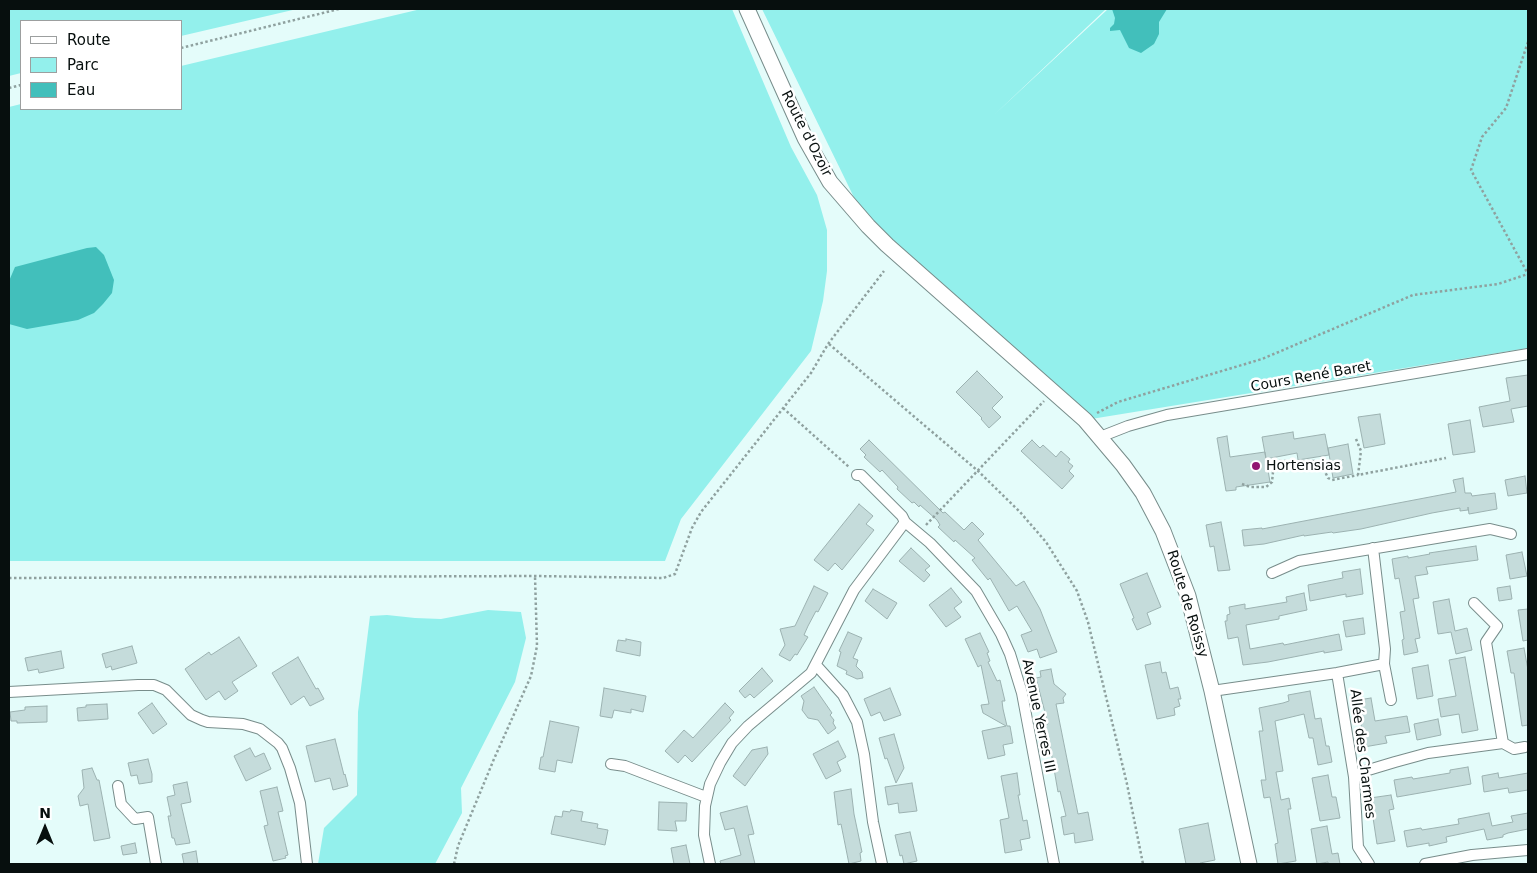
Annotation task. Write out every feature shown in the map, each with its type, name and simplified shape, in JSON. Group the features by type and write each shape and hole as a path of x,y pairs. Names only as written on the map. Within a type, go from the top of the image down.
{"main road":[{"name":"Route d'Ozoir","path":"747,9 805,138 830,182 887,245"},
{"name":"Route de Roissy","path":"887,245 1085,420 1123,465 1143,493 1163,531 1188,596 1212,691 1250,864"}],"street":[{"name":"Cours René Baret","path":"1100,437 1128,426 1167,415 1528,354"},
{"name":"Avenue Yerres III","path":"857,475 861,475 902,516 905,522 919,532 976,591 1001,634 1010,654 1022,693 1054,864"},
{"path":"710,864 704,835 706,797 720,762 732,744 748,726 811,673 854,590 905,522"},
{"path":"1272,573 1300,560 1372,548 1490,529 1511,534"},
{"path":"1372,548 1385,649 1384,664 1391,700"},
{"path":"1474,603 1497,626 1486,642 1503,743"},
{"path":"1212,691 1337,673 1384,664"},
{"path":"816,665 843,695 857,722 863,745 873,822 882,864"},
{"name":"Allée des Charmes","path":"1337,673 1354,777 1358,847 1369,864"},
{"path":"9,692 154,685 166,690 185,710 202,720 243,724 260,730 282,748 290,768 300,804 307,864"},
{"path":"1354,777 1365,771 1428,753 1503,743 1514,748 1525,748"},
{"path":"611,764 625,766 706,797"},
{"path":"118,786 121,804 135,819 148,817 156,864"},
{"path":"1425,864 1472,855 1528,850"}],"path":[{"path":"182,48 339,9"},
{"path":"1085,420 1118,402 1262,359 1413,295 1498,284 1528,274 1470,170 1482,137 1506,108 1528,42"},
{"path":"9,578 535,576 663,578 675,574 692,528 701,512 811,373 828,344 884,271"},
{"path":"828,344 978,471 1020,512 1046,542 1077,591 1088,622 1127,784 1143,864"},
{"path":"919,532 1052,392"},
{"path":"783,408 857,475"},
{"path":"1356,439 1361,451 1358,475"},
{"path":"1242,484 1250,487 1266,487 1272,482 1273,472 1279,462 1286,461 1288,464 1306,461 1316,462 1322,465 1328,478 1332,480 1446,458"},
{"path":"454,864 458,846 472,811 531,676 536,646 535,576"}],"green space":[{"path":"9,9 297,9 182,36 182,20 20,20 20,73 9,76"},
{"path":"421,9 732,9 791,147 817,195 827,230 827,271 823,301 811,351 681,519 665,561 9,561 9,107 20,104 20,110 182,110 182,66"},
{"path":"762,9 1106,9 994,115 1108,9 1528,9 1528,348 1085,420 868,226"},
{"path":"488,610 521,612 526,638 515,682 461,788 462,813 435,864 318,864 324,828 357,795 358,712 370,616 387,615 441,619"}],"water":[{"path":"1112,9 1167,9 1159,22 1159,34 1154,44 1141,53 1129,48 1120,30 1110,31 1115,18"},
{"path":"96,247 104,255 114,280 112,293 94,313 78,320 27,329 9,324 9,281 15,267"}],"building":[{"path":"977,371 1003,397 992,408 1001,417 989,428 982,418 956,392"},
{"path":"1528,375 1528,406 1511,409 1514,422 1483,427 1479,407 1510,401 1506,378"},
{"path":"1380,414 1385,444 1364,448 1358,417"},
{"path":"1470,420 1475,452 1453,455 1448,424"},
{"path":"1293,432 1294,439 1325,434 1329,455 1298,460 1297,453 1266,459 1262,437"},
{"path":"1227,436 1230,457 1265,452 1270,482 1236,487 1236,490 1226,491 1217,438"},
{"path":"869,440 943,513 945,512 964,530 972,522 984,534 978,540 1016,586 1024,581 1040,609 1057,652 1040,658 1037,649 1028,652 1021,635 1032,631 1017,606 1009,611 990,578 988,580 972,560 975,558 938,527 940,525 937,520 920,505 919,507 914,502 912,503 897,489 898,487 882,470 880,472 864,457 866,455 860,449"},
{"path":"1032,440 1040,448 1043,445 1056,457 1061,451 1070,459 1068,462 1073,466 1069,471 1074,476 1062,489 1021,451"},
{"path":"1348,444 1353,474 1333,478 1328,448"},
{"path":"1525,476 1527,493 1508,496 1505,480"},
{"path":"1463,478 1465,493 1471,493 1472,496 1495,493 1497,509 1469,514 1468,507 1468,510 1460,511 1460,508 1361,529 1304,535 1264,544 1244,546 1242,530 1262,529 1456,492 1453,480"},
{"path":"859,504 873,516 866,524 874,530 842,570 835,563 828,571 814,560"},
{"path":"1221,522 1230,570 1218,571 1214,546 1210,547 1206,525"},
{"path":"1476,546 1478,560 1426,567 1428,574 1415,576 1419,598 1413,599 1420,638 1415,639 1418,652 1404,655 1400,612 1405,611 1399,578 1395,579 1392,559"},
{"path":"911,548 930,566 925,570 930,575 924,582 899,561"},
{"path":"1522,552 1527,576 1510,579 1506,555"},
{"path":"1360,569 1363,594 1346,597 1346,594 1310,601 1308,585 1343,578 1342,572"},
{"path":"1147,573 1161,607 1147,613 1151,624 1137,630 1120,584"},
{"path":"814,586 828,593 808,626 804,635 808,637 797,655 795,654 790,661 779,655 785,645 780,629 795,626"},
{"path":"1510,586 1512,599 1499,601 1497,588"},
{"path":"951,588 962,602 954,608 961,617 946,627 929,605"},
{"path":"873,589 897,603 887,619 865,601"},
{"path":"1304,593 1307,610 1279,616 1279,619 1246,625 1250,649 1283,643 1284,645 1339,634 1342,650 1324,653 1324,651 1243,665 1238,637 1228,639 1225,621 1227,621 1227,615 1230,614 1229,607 1245,604 1245,609 1287,602 1286,597"},
{"path":"1449,599 1455,631 1467,628 1472,650 1456,654 1451,632 1438,634 1433,602"},
{"path":"1528,609 1528,640 1523,641 1518,610"},
{"path":"1363,618 1365,634 1346,637 1343,621"},
{"path":"848,632 862,638 853,658 858,660 856,666 862,672 863,678 857,679 846,674 847,671 837,666 841,652 839,651"},
{"path":"980,633 989,652 987,653 990,661 988,662 997,681 1000,680 1005,701 1002,701 1003,709 1007,726 1010,726 1013,743 1003,745 1005,755 988,759 982,731 1006,726 983,713 981,705 989,704 981,665 978,667 965,639"},
{"path":"239,637 257,666 232,682 238,691 225,700 219,691 206,700 185,669 209,652 211,655"},
{"path":"626,639 641,642 640,656 616,651 618,640 626,641"},
{"path":"132,646 137,663 112,670 111,666 106,668 102,654"},
{"path":"1524,648 1528,670 1528,725 1522,726 1514,673 1511,673 1507,651"},
{"path":"61,651 64,668 39,673 38,669 28,671 25,658"},
{"path":"298,657 316,689 318,688 324,699 310,706 304,696 291,705 272,673"},
{"path":"1465,657 1478,730 1462,733 1459,714 1441,717 1438,699 1456,696 1449,660"},
{"path":"1160,662 1162,673 1166,672 1170,689 1178,687 1181,699 1178,699 1180,706 1174,708 1175,715 1157,719 1145,665"},
{"path":"1428,665 1433,696 1417,699 1412,668"},
{"path":"762,668 773,681 754,698 750,694 745,698 739,691"},
{"path":"1051,669 1054,684 1066,694 1063,698 1064,703 1056,704 1078,814 1088,812 1093,840 1075,843 1074,833 1064,835 1061,817 1066,816 1060,791 1058,792 1050,746 1048,746 1044,725 1048,724 1036,678 1041,677 1040,671"},
{"path":"814,687 832,713 830,715 834,720 833,723 836,728 828,734 818,720 808,718 802,710 804,701 801,696"},
{"path":"604,688 646,696 643,712 631,709 631,713 614,710 612,718 600,716"},
{"path":"890,688 901,715 884,721 880,712 871,716 864,699"},
{"path":"1310,691 1315,719 1321,718 1326,746 1329,746 1332,762 1318,765 1313,738 1309,738 1304,714 1275,721 1283,771 1276,772 1281,800 1289,798 1291,809 1288,809 1296,861 1278,864 1275,844 1278,843 1270,797 1264,798 1261,780 1266,780 1259,731 1263,731 1259,708 1289,701 1288,695"},
{"path":"1371,698 1375,721 1407,716 1410,732 1385,736 1387,743 1364,747 1358,700"},
{"path":"152,703 167,724 153,734 138,713"},
{"path":"725,703 734,712 729,718 731,720 692,762 685,755 678,763 665,751 684,730 693,738"},
{"path":"107,704 108,719 78,721 77,708 86,707 86,705"},
{"path":"47,706 47,722 17,723 17,721 11,721 10,712 25,710 25,707"},
{"path":"1438,719 1441,735 1417,740 1414,724"},
{"path":"550,721 579,727 572,763 557,760 555,772 539,769"},
{"path":"894,734 904,768 896,783 887,758 885,759 879,738"},
{"path":"335,739 348,786 333,790 330,778 315,782 306,746"},
{"path":"838,741 846,757 837,762 841,771 826,779 813,754"},
{"path":"767,747 768,754 745,786 733,776 752,750"},
{"path":"250,748 255,757 264,753 271,769 246,781 234,756"},
{"path":"148,759 152,782 139,784 137,775 131,776 128,763"},
{"path":"1468,767 1471,784 1397,797 1394,780 1450,773 1450,770"},
{"path":"92,768 97,780 99,780 110,838 94,841 88,804 80,806 78,796 84,788 82,770"},
{"path":"1017,773 1020,795 1018,795 1023,821 1027,820 1030,838 1020,840 1022,850 1005,853 1000,820 1009,818 1001,776"},
{"path":"1498,773 1499,778 1528,773 1528,790 1509,793 1508,788 1484,792 1482,776"},
{"path":"1328,775 1332,797 1336,797 1340,818 1320,821 1312,778"},
{"path":"187,782 191,802 181,804 190,843 176,845 174,838 172,838 168,816 171,816 167,797 175,795 173,785"},
{"path":"912,783 917,811 899,813 898,803 888,805 885,787"},
{"path":"277,787 283,811 278,812 288,855 285,856 286,858 273,861 264,826 268,825 260,791"},
{"path":"851,789 862,852 860,853 861,861 849,864 841,824 838,825 834,792"},
{"path":"1391,795 1394,809 1389,810 1395,841 1377,844 1370,798"},
{"path":"659,802 687,803 686,821 675,821 677,831 658,830"},
{"path":"747,806 754,834 748,835 755,864 721,864 720,861 741,855 734,828 725,830 720,813"},
{"path":"571,810 583,812 581,821 598,824 597,828 608,830 605,845 551,834 555,816 562,817 563,811 570,812"},
{"path":"1489,813 1492,826 1513,822 1511,816 1528,813 1528,829 1487,840 1484,829 1446,837 1447,842 1429,846 1429,843 1407,847 1404,831 1459,824 1458,819"},
{"path":"1208,823 1215,860 1200,864 1186,864 1179,829"},
{"path":"1327,826 1332,854 1338,853 1340,864 1328,864 1328,862 1317,864 1311,829"},
{"path":"910,832 917,861 904,864 895,835"},
{"path":"135,843 137,853 123,855 121,846"},
{"path":"686,845 690,864 674,864 671,848"},
{"path":"196,851 198,864 184,864 182,854"}],"place":[{"name":"Hortensias","path":"1256,466"}]}
